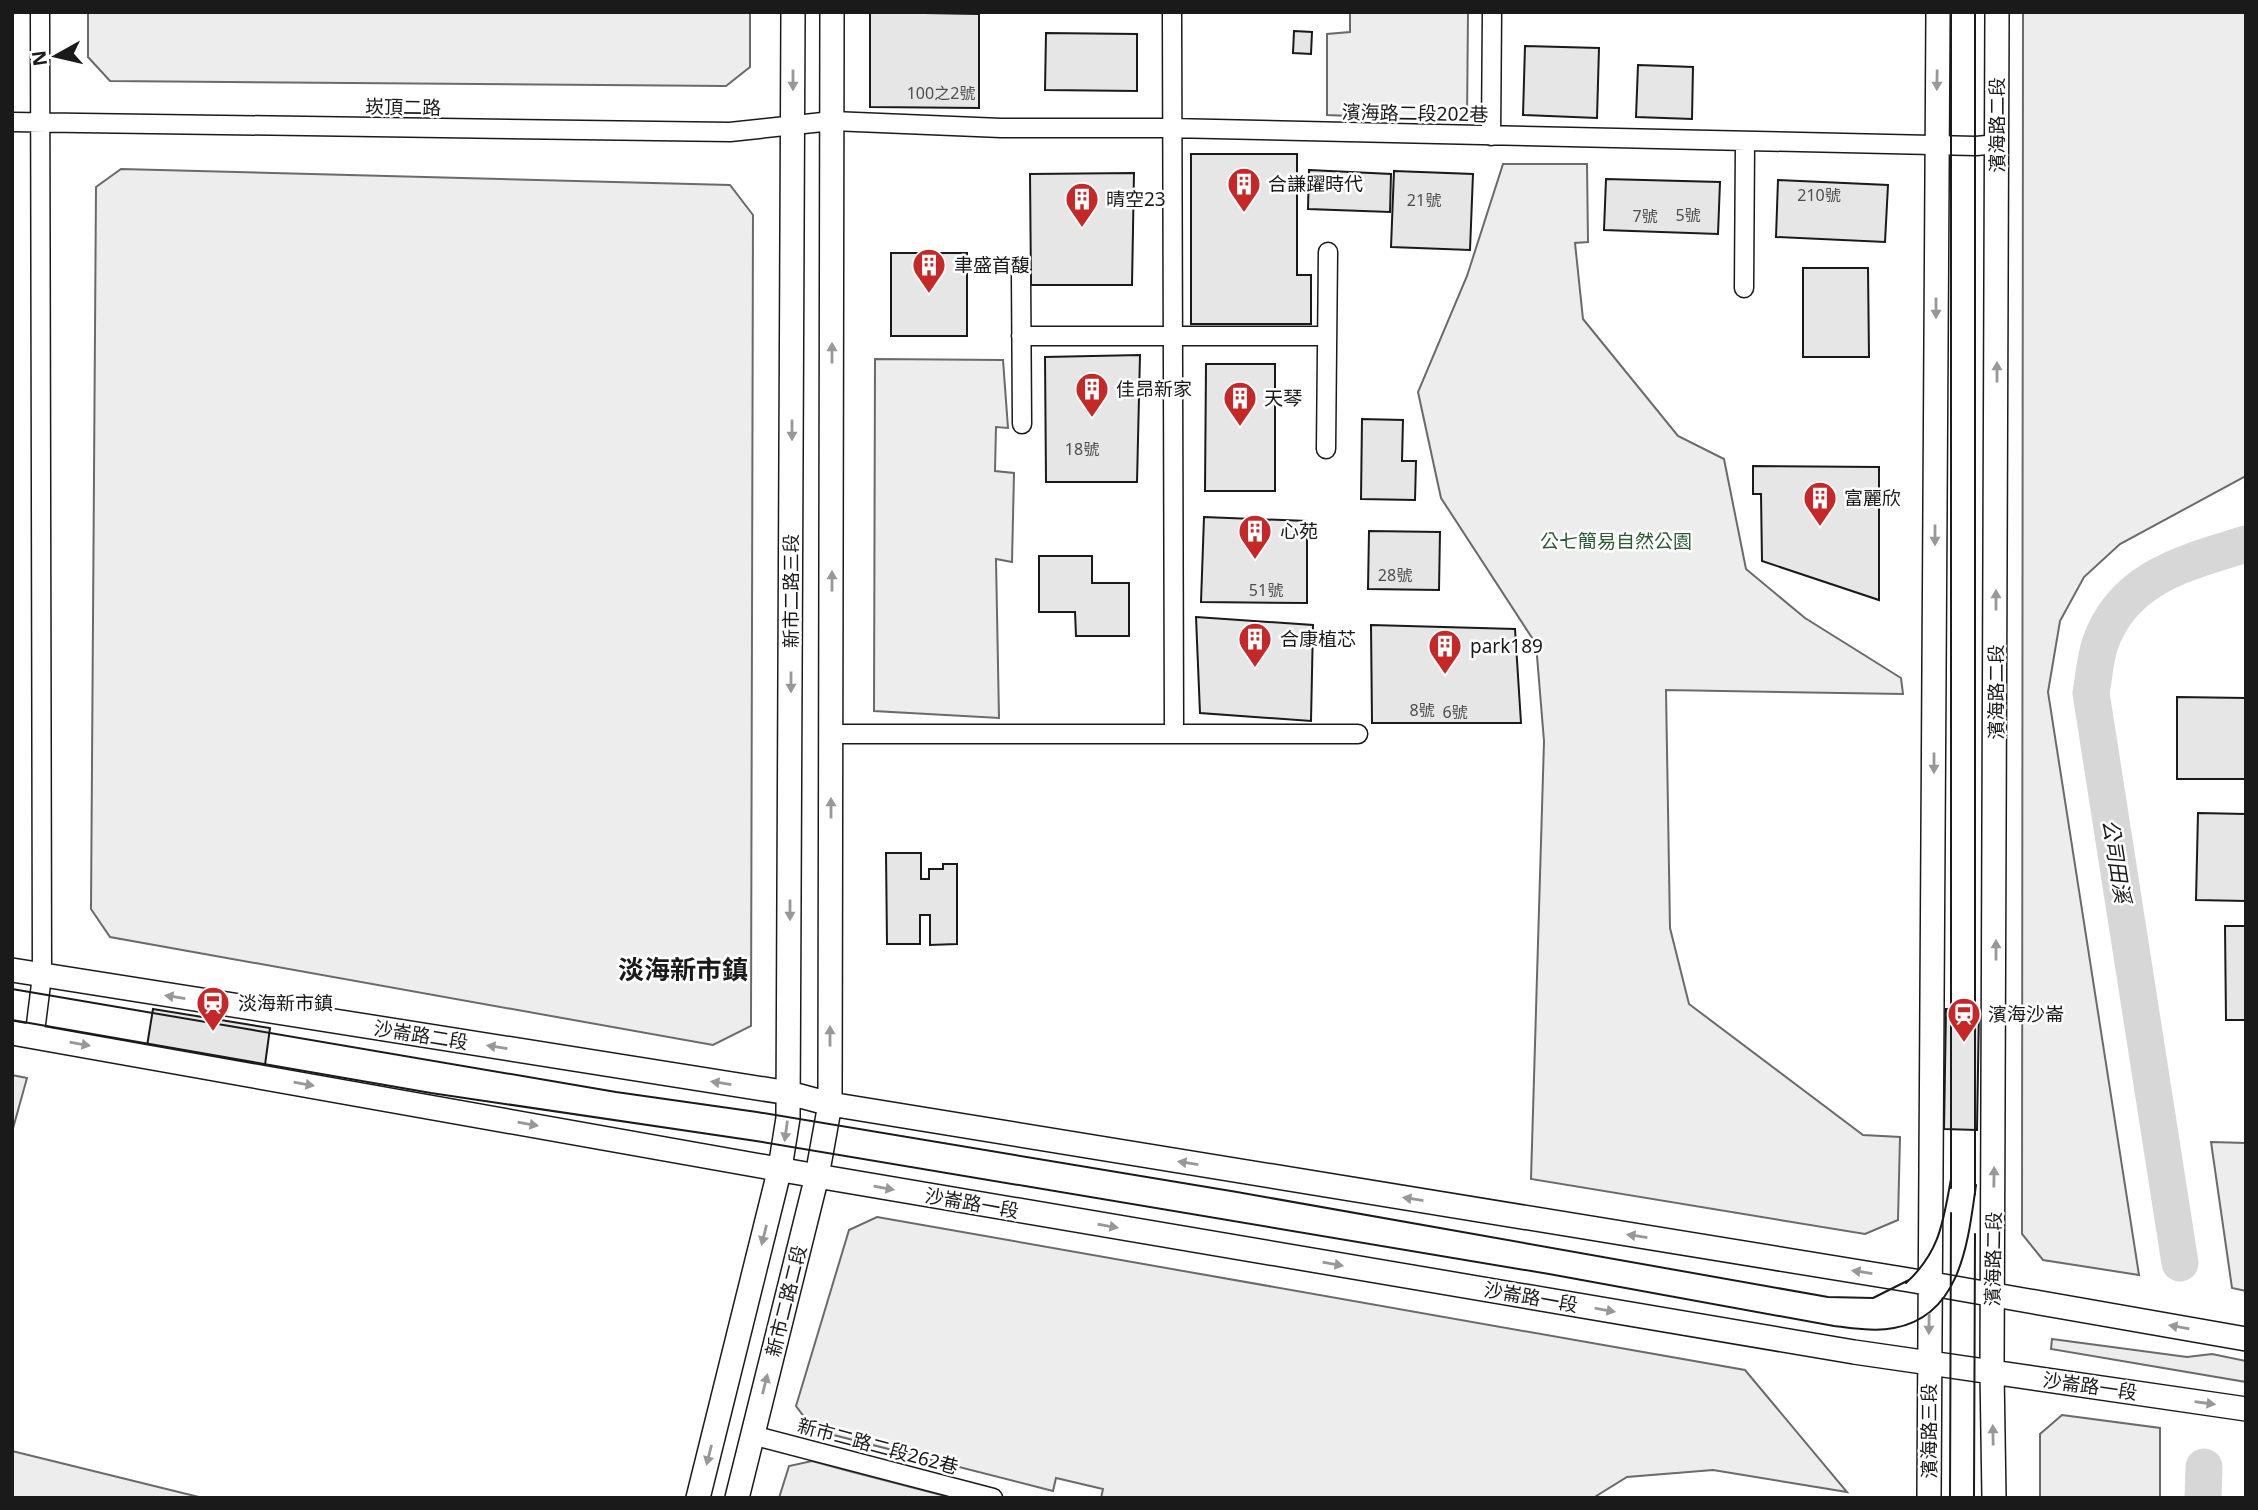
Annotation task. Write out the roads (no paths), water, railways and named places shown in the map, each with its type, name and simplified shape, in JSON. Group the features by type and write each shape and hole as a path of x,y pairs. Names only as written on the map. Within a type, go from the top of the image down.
{"street":[{"path":"22,1034 36,1024 42,976 40,12"},
{"name":"新市二路三段","path":"780,1168 789,1093 793,12"},
{"path":"832,12 830,1104 1993,1294 2246,1339"},
{"path":"1172,12 1170,128 1174,336 1174,732"},
{"path":"1491,136 1492,12"},
{"path":"1929,1284 1938,12"},
{"name":"濱海路二段","path":"1992,1372 1997,12"},
{"name":"崁頂二路","path":"12,122 730,132 832,121"},
{"name":"濱海路二段202巷","path":"832,121 1001,128 1170,128 1745,143 1998,144"},
{"path":"1744,288 1745,143"},
{"path":"1326,449 1328,252"},
{"path":"1021,273 1021,424"},
{"path":"1021,336 1327,336"},
{"path":"832,734 1358,734"},
{"name":"沙崙路二段","path":"12,970 789,1093 830,1104"},
{"path":"22,1034 817,1176"},
{"name":"新市二路二段","path":"737,1498 817,1176 830,1104"},
{"name":"新市二路二段","path":"698,1498 780,1168"},
{"name":"沙崙路一段","path":"817,1176 1928,1364 2246,1409"},
{"name":"濱海路三段","path":"1929,1284 1930,1498"},
{"path":"1992,1372 1994,1498"},
{"name":"新市二路二段262巷","path":"752,1436 993,1498"}],"waterway":[{"name":"公司田溪","path":"2180,1263 2091,693 2100,644 2110,621 2124,603 2140,588 2179,566 2246,544"},
{"name":"公司田溪","path":"2203,1498 2204,1467"}],"tram line":[{"path":"1951,12 1951,1188"},
{"path":"1975,12 1975,1195"},
{"path":"12,989 616,1092 757,1112 1237,1192 1828,1297 1873,1298 1909,1280 1906,1283 1917,1271 1926,1260 1933,1248 1942,1223 1951,1179"},
{"path":"12,1020 431,1093 756,1141 1864,1329 1894,1328 1916,1321 1934,1309 1947,1293 1964,1252 1976,1185"},
{"path":"1950,1498 1951,1213"},
{"path":"1974,1498 1975,1234"}],"place":[{"name":"合謙躍時代","path":"1244,214"},
{"name":"晴空23","path":"1082,229"},
{"name":"聿盛首馥","path":"929,295"},
{"name":"佳昂新家","path":"1092,419"},
{"name":"天琴","path":"1240,428"},
{"name":"富麗欣","path":"1820,528"},
{"name":"心苑","path":"1255,561"},
{"name":"合康植芯","path":"1255,669"},
{"name":"park189","path":"1445,676"},
{"name":"淡海新市鎮","path":"213,1033"},
{"name":"濱海沙崙","path":"1964,1044"}],"district":[{"name":"淡海新市鎮","path":"683,969"}],"park label":[{"name":"公七簡易自然公園","path":"1616,541"}]}
